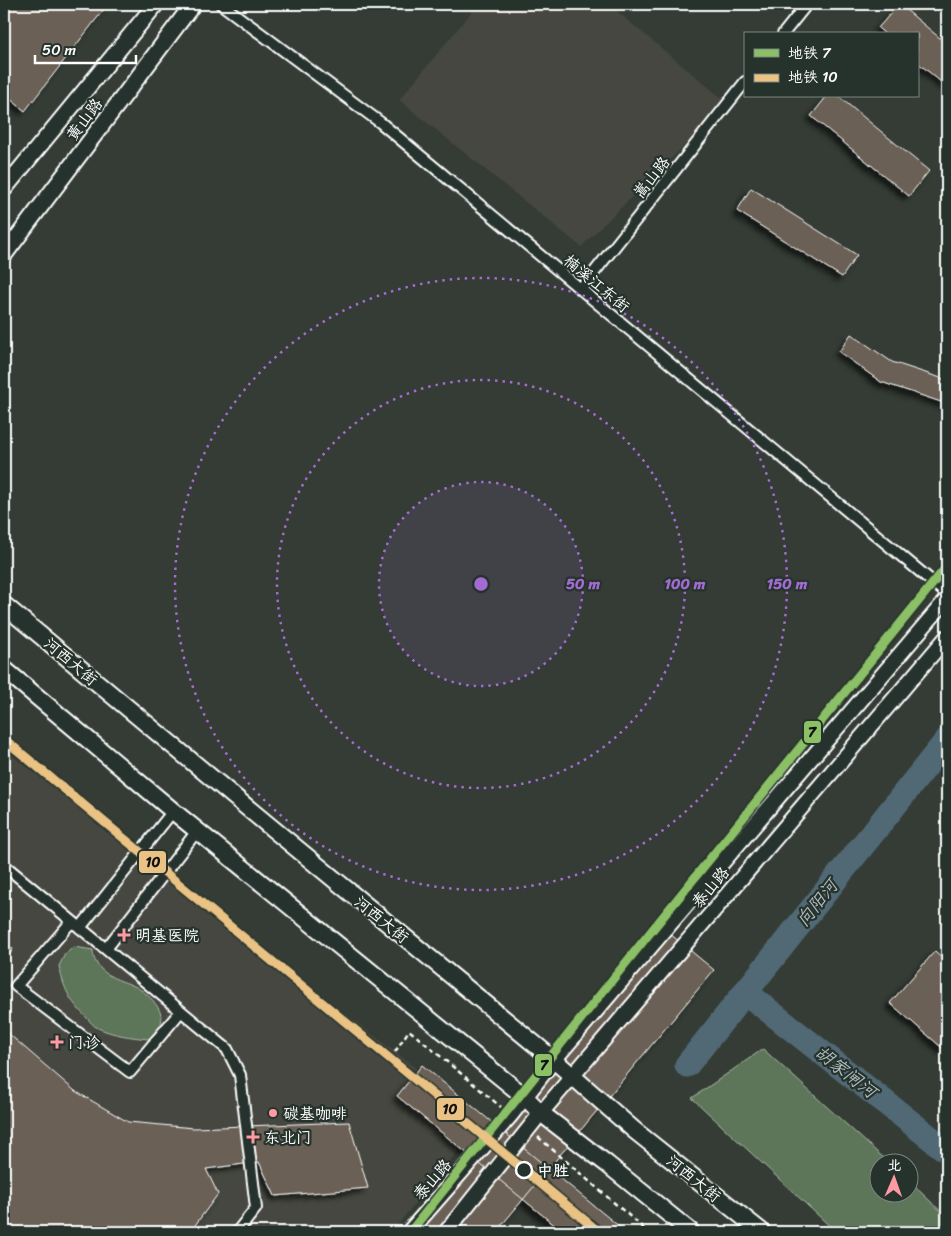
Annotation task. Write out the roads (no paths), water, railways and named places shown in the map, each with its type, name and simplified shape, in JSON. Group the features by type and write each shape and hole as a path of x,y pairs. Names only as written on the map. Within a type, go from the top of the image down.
{"main road":[{"name":"黄山路","path":"4,189 156,4"},
{"name":"黄山路","path":"4,255 193,4"},
{"name":"河西大街","path":"4,605 554,1060 634,1130 762,1232"},
{"path":"4,669 173,811 525,1097 541,1113 692,1232"}],"street":[{"name":"楠溪江东街","path":"221,4 381,123 947,594"},
{"path":"785,32 807,4"},
{"name":"嵩山路","path":"581,289 744,83"},
{"name":"泰山路","path":"409,1232 947,599"},
{"name":"泰山路","path":"446,1232 572,1076 947,637"},
{"path":"80,928 173,811"},
{"path":"106,949 197,830"},
{"path":"4,865 227,1049 240,1075 256,1208 238,1232"},
{"path":"72,921 16,986 130,1072 181,1011"}],"waterway":[{"name":"向阳河","path":"687,1065 947,740"},
{"name":"胡家闸河","path":"745,992 947,1151"}],"metro line":[{"name":"7","path":"410,1232 947,566"},
{"name":"10","path":"4,739 599,1232"}],"place":[{"name":"明基医院","path":"124,935"},
{"name":"门诊","path":"57,1042"},
{"name":"碳基咖啡","path":"273,1113"},
{"name":"东北门","path":"253,1137"},
{"name":"中胜","path":"524,1170"}]}
